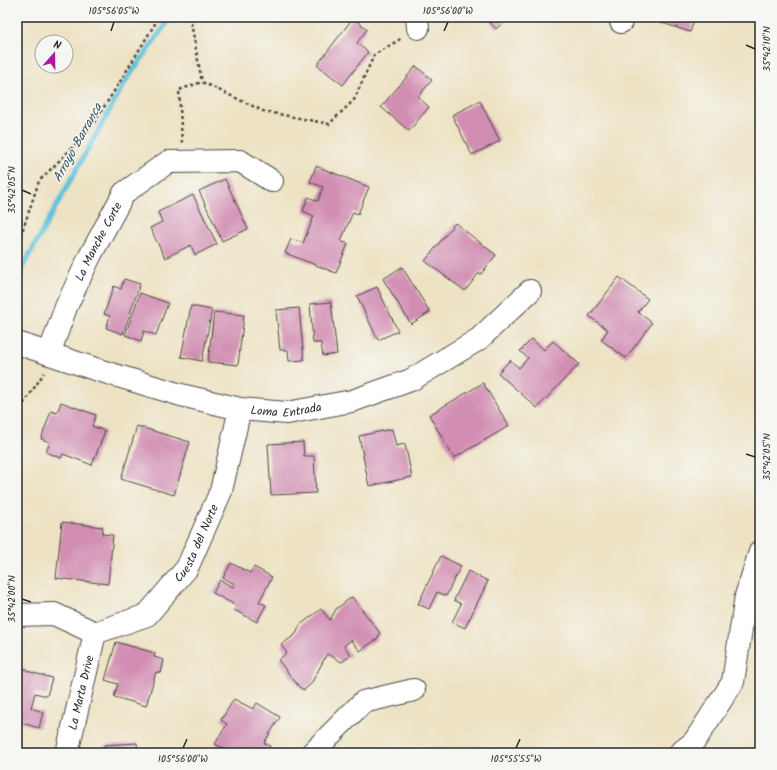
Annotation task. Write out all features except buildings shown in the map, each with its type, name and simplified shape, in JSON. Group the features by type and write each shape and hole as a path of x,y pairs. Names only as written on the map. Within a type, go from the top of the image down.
{"street":[{"name":"La Manche Corte","path":"52,355 66,307 90,256 124,193 168,162 240,161 272,181"},
{"name":"Loma Entrada","path":"21,345 182,395 240,409 287,413 352,401 411,380 479,339 530,291"},
{"name":"Cuesta del Norte","path":"95,633 147,615 187,568 221,491 240,409"},
{"path":"680,753 694,742 733,682 746,596 760,552"},
{"path":"17,615 54,614 95,633"},
{"name":"La Marta Drive","path":"67,753 95,633"},
{"path":"312,753 362,702 414,690"}],"path":[{"path":"17,247 39,182 88,132 159,17"},
{"path":"190,17 202,82"},
{"path":"183,162 179,90 202,82 263,111 329,124 354,100 374,55 417,23"},
{"path":"17,427 24,403 52,355"}],"waterway":[{"name":"Arroyo Barranca","path":"17,287 22,268 125,82 171,17"}]}
